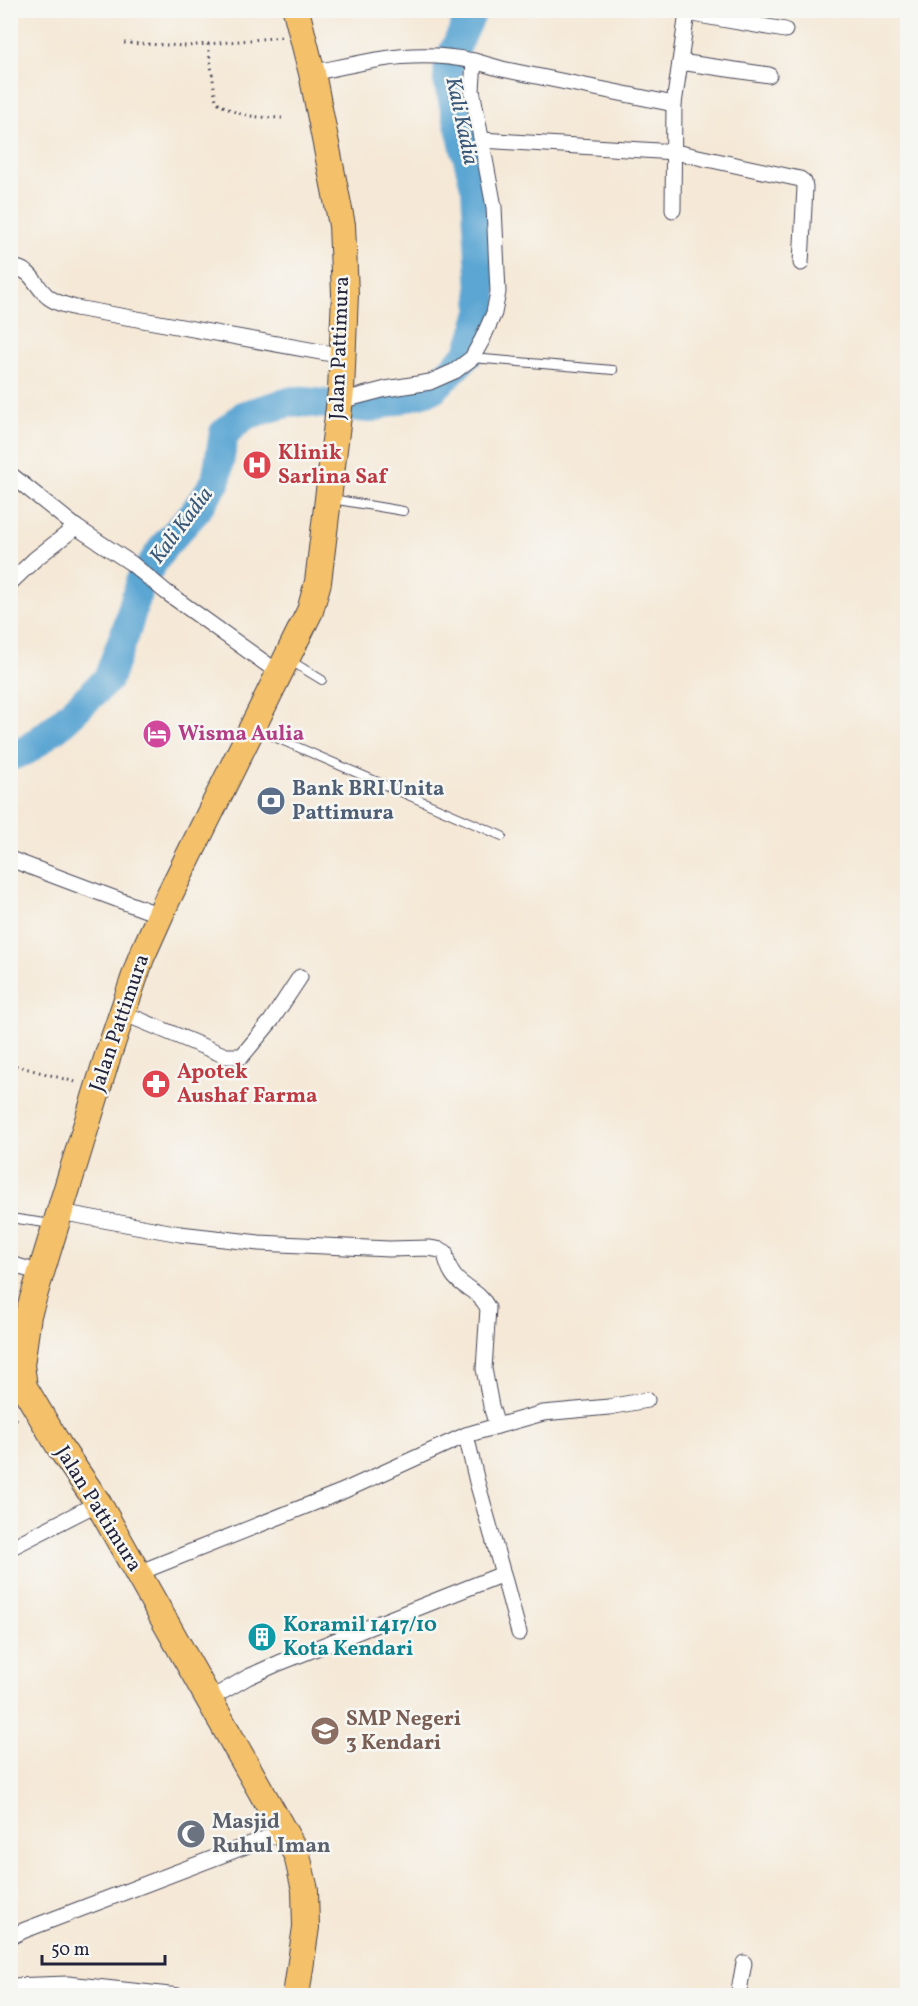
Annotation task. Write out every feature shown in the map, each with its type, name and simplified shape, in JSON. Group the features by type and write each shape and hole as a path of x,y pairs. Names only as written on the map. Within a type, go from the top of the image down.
{"highway":[{"name":"Jalan Pattimura","path":"296,1995 306,1927 304,1890 297,1855 98,1503 59,1446 24,1387 21,1365 28,1315 141,958 310,611 318,582 341,389 345,294 342,225 312,73 299,22"}],"street":[{"path":"673,210 674,104 680,63 680,12 785,30"},
{"path":"312,73 400,56 447,55 502,69 674,104"},
{"path":"10,266 26,270 46,296 59,304 341,389 396,387 430,382 455,371 472,358 482,340 494,313 498,292 494,207 472,90 470,60"},
{"path":"680,63 769,75"},
{"path":"482,140 675,152 804,182 801,263"},
{"path":"10,474 75,527 131,563 166,592 283,666"},
{"path":"10,583 35,559 75,527"},
{"path":"10,859 160,915"},
{"path":"123,1013 226,1056 242,1056 271,1021 300,977"},
{"path":"58,1218 259,1243 389,1249 429,1248 444,1251 451,1273 462,1285 485,1301 488,1308 484,1369 497,1426"},
{"path":"10,1264 41,1273"},
{"path":"138,1573 341,1492 466,1435 543,1413 609,1407 647,1400"},
{"path":"466,1435 519,1633"},
{"path":"10,1548 98,1503"},
{"path":"210,1699 248,1677 279,1663 503,1574"},
{"path":"10,1937 157,1878 285,1831"},
{"path":"738,1995 744,1963"},
{"path":"10,1986 69,1984 178,1995"}],"lane":[{"path":"472,358 613,370"},
{"path":"328,498 402,511"},
{"path":"283,666 322,680"},
{"path":"252,727 502,836"},
{"path":"10,1218 58,1218"}],"path":[{"path":"124,43 186,46 278,39 299,22"},
{"path":"208,44 216,101 230,111 249,117 282,118"},
{"path":"10,1064 98,1089"}],"waterway":[{"name":"Kali Kadia","path":"10,756 27,750 59,725 108,679 127,628 140,582 164,546 194,513 216,481 224,433 245,415 293,401 370,408 433,389 469,353 483,310 476,190 448,80 449,62 473,10"}],"place":[{"name":"Klinik Sarlina Saf","path":"257,465"},
{"name":"Wisma Aulia","path":"157,734"},
{"name":"Bank BRI Unita Pattimura","path":"271,801"},
{"name":"Apotek Aushaf Farma","path":"156,1084"},
{"name":"Koramil 1417/10 Kota Kendari","path":"262,1637"},
{"name":"SMP Negeri 3 Kendari","path":"325,1731"},
{"name":"Masjid Ruhul Iman","path":"191,1834"}]}
